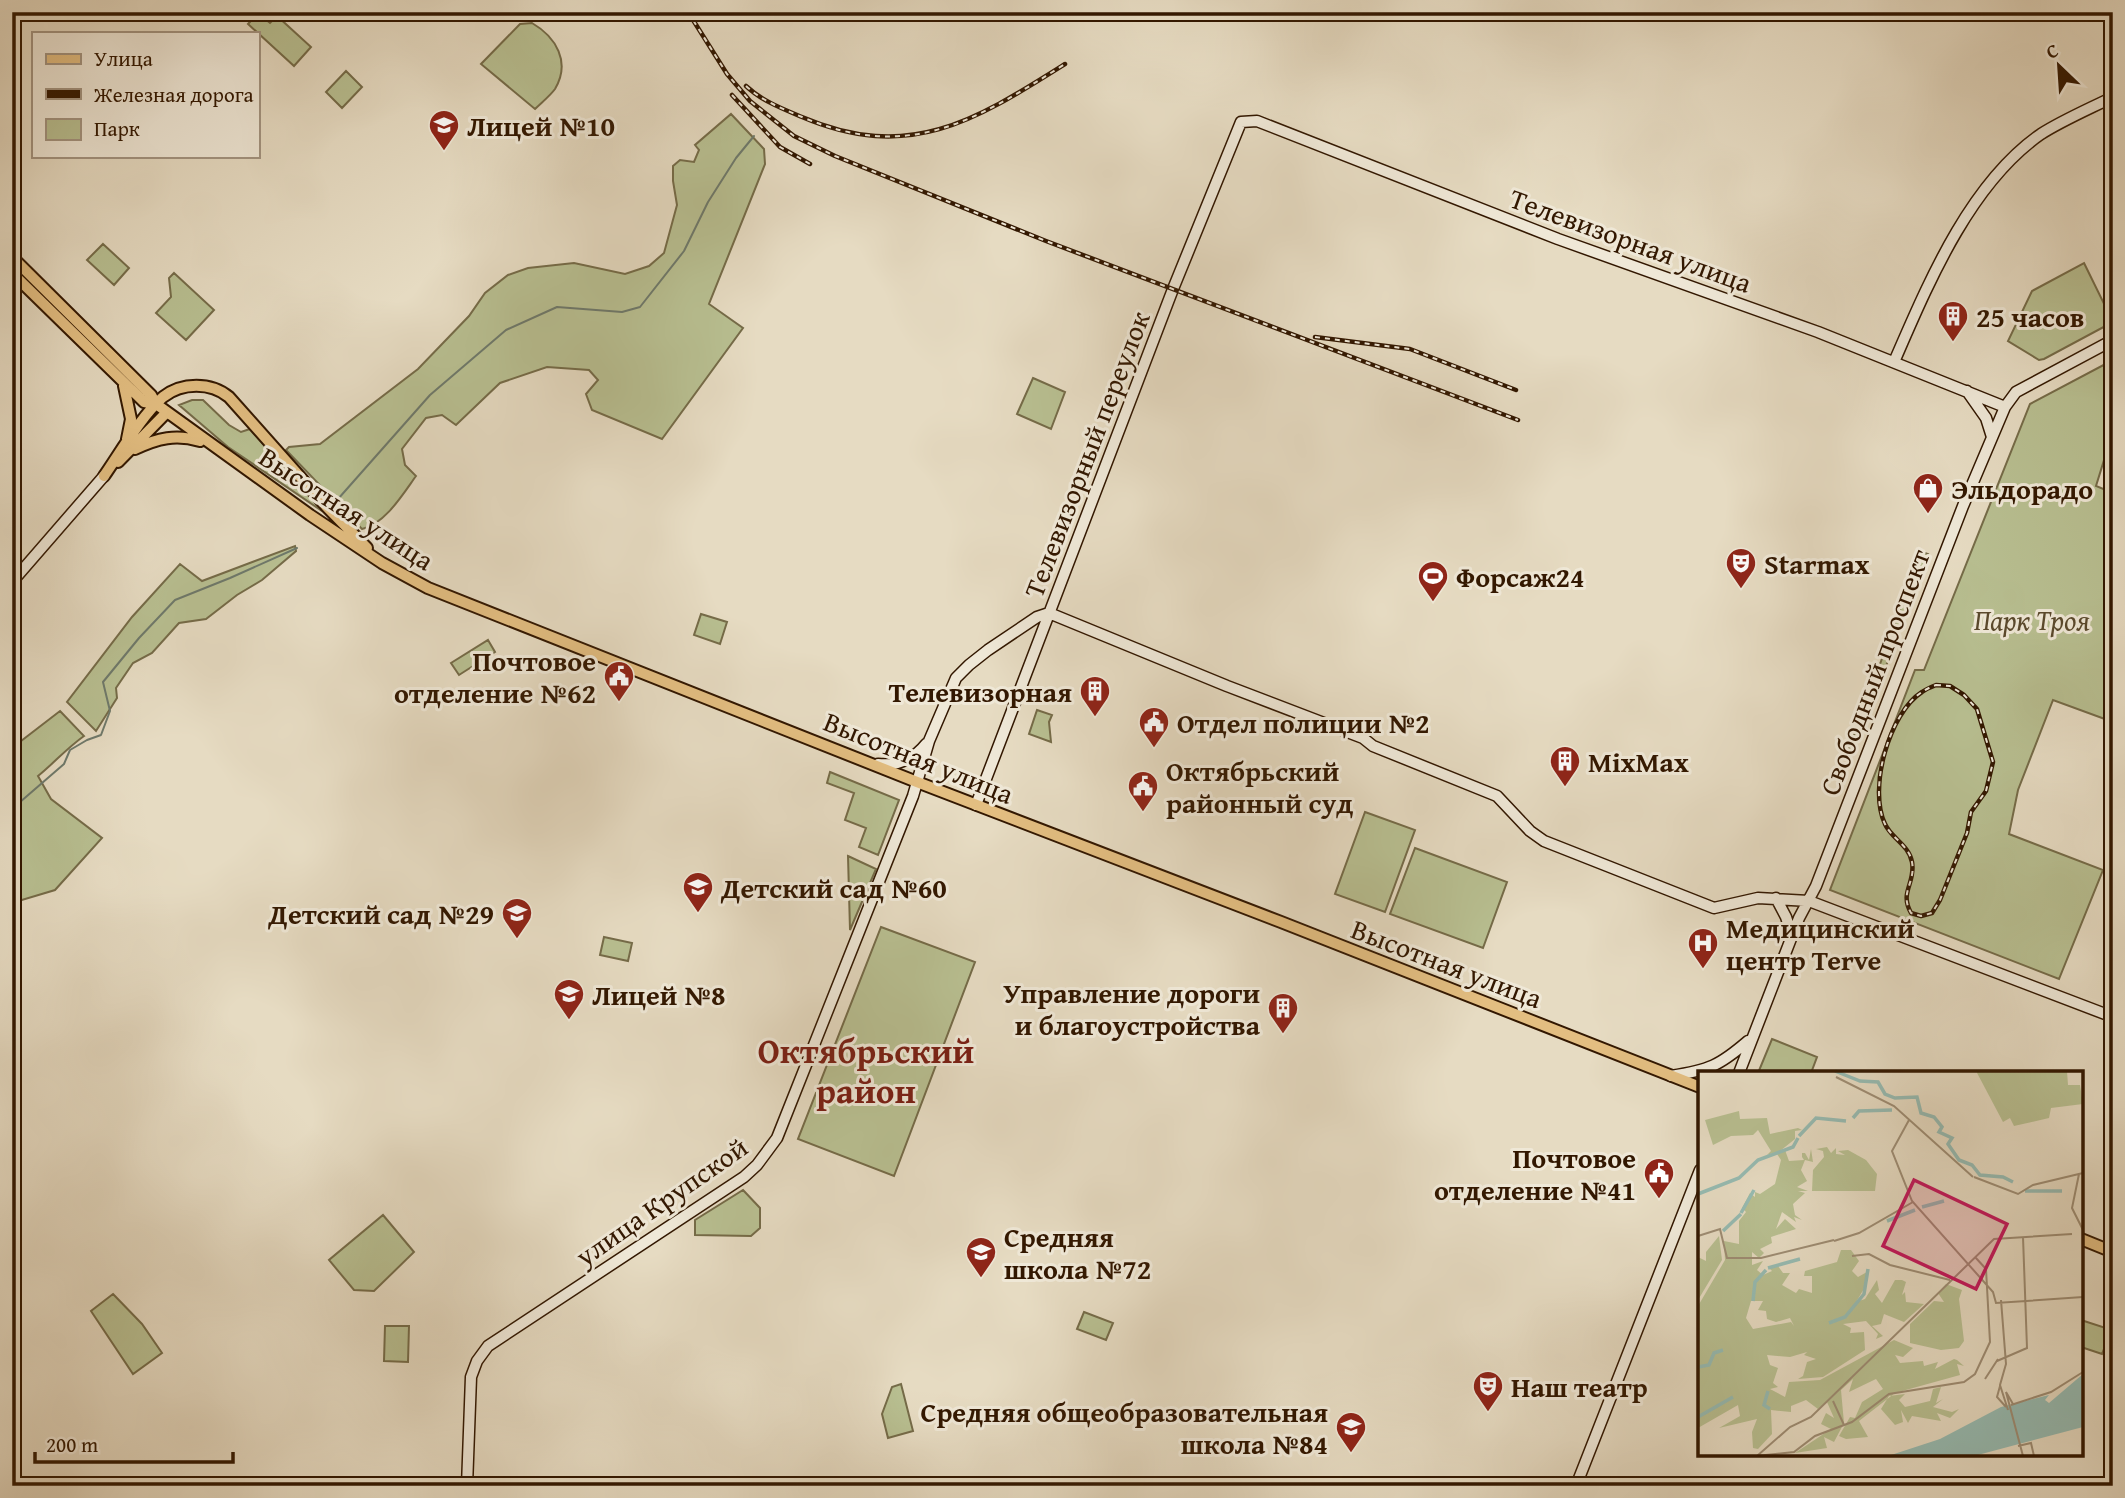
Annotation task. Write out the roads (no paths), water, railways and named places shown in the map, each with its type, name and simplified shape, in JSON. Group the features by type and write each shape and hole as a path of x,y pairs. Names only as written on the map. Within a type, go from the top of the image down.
{"main road":[{"path":"12,257 151,395 156,404"},
{"path":"12,274 123,384 144,402 156,404"},
{"path":"123,384 131,419 126,449"},
{"path":"104,476 164,396 186,387 208,386 224,393 326,506 382,563"},
{"name":"Высотная улица","path":"156,404 310,515 382,563 428,588 1698,1086"},
{"path":"126,449 167,412"},
{"path":"126,449 173,436 185,436 209,444"},
{"path":"2083,1240 2113,1252"}],"street":[{"path":"1894,362 1964,217 1983,192 2007,164 2043,133 2113,97"},
{"name":"Телевизорная улица","path":"1241,122 1257,121 1558,239 1818,332 2005,407"},
{"name":"Телевизорный переулок","path":"976,805 1173,289 1241,122"},
{"name":"Свободный проспект","path":"1739,1071 1792,936 1809,901 1963,506 2005,407 2016,392 2113,340"},
{"path":"1966,391 1986,418 1992,437"},
{"path":"12,582 104,476"},
{"path":"1049,613 1363,738 1373,746 1497,796 1530,831 1544,841 1714,908 1758,898 1809,901 2113,1017"},
{"name":"улица Крупской","path":"467,1486 471,1377 482,1353 491,1344 744,1177 772,1147 805,1073 917,782 929,741 956,678 988,650 1037,617 1049,613"},
{"path":"872,764 898,764 917,755 929,741"},
{"path":"1776,898 1792,936"},
{"path":"1698,1071 1725,1061 1751,1038"},
{"path":"1671,1076 1698,1071"},
{"path":"1576,1486 1698,1175"}],"waterway":[{"path":"338,499 430,395 506,330 557,307 622,312 640,307 684,251 708,202 736,158 754,136"},
{"path":"12,809 64,764 70,750 101,735 110,711 103,682 175,600 297,548"}],"railway":[{"path":"688,12 727,74 750,101 794,136 835,156 1046,241 1518,420"},
{"path":"746,86 780,108 841,130 876,136 909,135 941,129 971,118 1065,64"},
{"path":"732,95 780,147 810,164"},
{"path":"1315,337 1410,349 1516,390"},
{"path":"1936,685 1950,686 1964,695 1977,709 1993,762 1986,791 1971,812 1967,833 1940,900 1932,913 1921,916 1911,913 1908,906 1907,893 1912,876 1912,862 1907,851 1885,824 1880,809 1879,792 1885,753 1900,717 1910,702 1936,685"}],"place":[{"name":"Лицей №10","path":"444,152"},
{"name":"25 часов","path":"1953,343"},
{"name":"Эльдорадо","path":"1928,515"},
{"name":"Starmax","path":"1741,590"},
{"name":"Форсаж24","path":"1433,603"},
{"name":"Почтовое отделение №62","path":"619,703"},
{"name":"Телевизорная","path":"1095,718"},
{"name":"Отдел полиции №2","path":"1154,749"},
{"name":"MixMax","path":"1565,788"},
{"name":"Октябрьский районный суд","path":"1143,813"},
{"name":"Детский сад №60","path":"698,914"},
{"name":"Детский сад №29","path":"517,940"},
{"name":"Медицинский центр Terve","path":"1703,970"},
{"name":"Лицей №8","path":"569,1021"},
{"name":"Управление дороги и благоустройства","path":"1283,1035"},
{"name":"Почтовое отделение №41","path":"1659,1200"},
{"name":"Средняя школа №72","path":"981,1279"},
{"name":"Наш театр","path":"1488,1413"},
{"name":"Средняя общеобразовательная школа №84","path":"1351,1454"}],"district":[{"name":"Октябрьский район","path":"866,1070"}],"park label":[{"name":"Парк Троя","path":"2032,619"}]}
